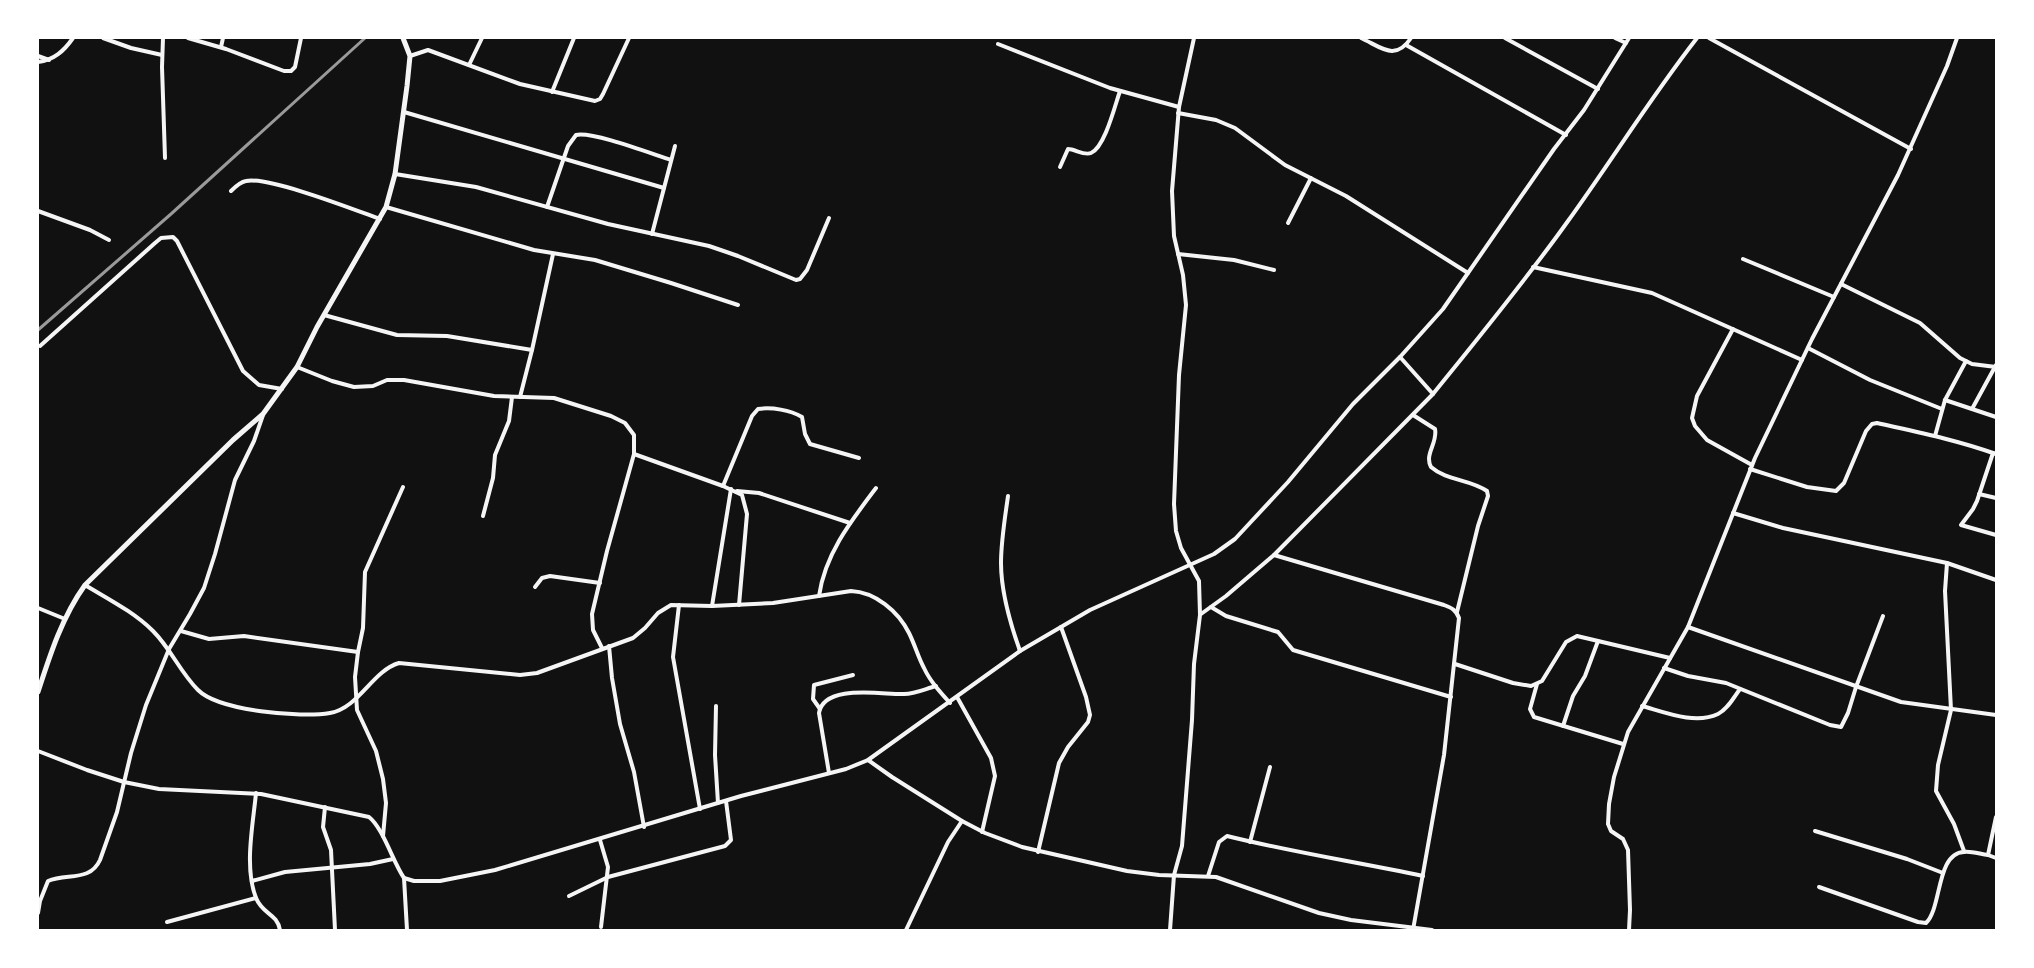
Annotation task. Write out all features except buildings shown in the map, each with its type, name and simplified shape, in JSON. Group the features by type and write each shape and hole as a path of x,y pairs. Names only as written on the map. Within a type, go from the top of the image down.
{"main road":[{"path":"38,692 65,619 85,585 233,440 263,414 297,367 324,315 380,219 386,207 395,174 404,112 410,56 403,38"}],"street":[{"path":"38,62 50,60 73,38"},
{"path":"103,38 124,46 162,55"},
{"path":"163,38 165,158"},
{"path":"188,38 221,47 284,71 291,71 295,67 301,38"},
{"path":"221,47 223,38"},
{"path":"469,65 482,38"},
{"path":"552,92 574,38"},
{"path":"410,56 429,50 520,84 595,101 600,99 629,38"},
{"path":"1170,930 1174,874 1182,846 1194,664 1200,615 1199,581 1179,540 1174,512 1179,375 1186,305 1174,236 1172,191 1178,113 1194,39 1187,38"},
{"path":"1361,38 1391,52 1397,52 1411,38"},
{"path":"1505,38 1598,89"},
{"path":"1615,38 1626,44"},
{"path":"404,878 429,882 460,878 517,865 868,760 1020,651 1101,604 1224,548 1288,482 1353,404 1443,309 1598,89 1629,38"},
{"path":"1200,615 1274,555 1433,394 1566,224 1608,166 1658,89 1697,38"},
{"path":"1709,38 1911,149"},
{"path":"1629,930 1628,850 1623,839 1611,831 1608,824 1609,804 1623,744 1633,720 1688,627 1751,467 1808,348 1911,149 1957,38"},
{"path":"998,44 1120,91 1179,107"},
{"path":"1406,45 1566,135"},
{"path":"38,56 50,60"},
{"path":"1060,167 1068,149 1071,148 1085,154 1090,154 1095,150 1108,128 1120,91"},
{"path":"404,112 664,188"},
{"path":"1178,113 1226,123 1285,165 1346,196 1468,273"},
{"path":"547,207 571,139 580,134 671,160"},
{"path":"652,234 675,146"},
{"path":"395,174 476,187 724,251 796,280 800,279 807,270 829,218"},
{"path":"1288,224 1311,178"},
{"path":"231,190 245,181 260,180 380,219"},
{"path":"386,207 553,254 595,260 738,305"},
{"path":"38,211 90,230 109,240"},
{"path":"39,346 161,238 173,237 180,246 243,370 259,385 283,389"},
{"path":"520,397 553,254"},
{"path":"1178,254 1234,260 1274,270"},
{"path":"1743,259 1834,297"},
{"path":"1533,267 1640,289 1802,360"},
{"path":"1841,284 1920,323 1951,351 1966,361 1972,364 1996,366 1972,409"},
{"path":"324,315 397,335 447,336 532,350"},
{"path":"1733,328 1697,396 1692,418 1695,426 1707,440 1751,467 1807,487 1836,491 1844,483 1862,439 1872,424 1877,423 1952,439 1995,454 1973,509 1960,525 1996,535"},
{"path":"1808,348 1870,380 1942,409"},
{"path":"1400,357 1433,394"},
{"path":"1935,436 1945,400 1966,361"},
{"path":"297,367 354,387 373,386 387,380 404,380 482,395 545,396 560,399 625,423 634,435 634,454 592,621 596,637 602,648"},
{"path":"483,516 493,478 495,455 509,421 512,397"},
{"path":"1945,400 1996,417"},
{"path":"723,486 752,416 758,410 783,411 798,415 802,417 805,434 810,444 858,458"},
{"path":"38,913 48,881 90,873 97,867 113,825 146,705 169,649 204,588 235,480 254,441 263,414"},
{"path":"1413,414 1435,429 1436,436 1428,457 1431,468 1446,476 1482,487 1487,491 1488,496 1478,526 1457,612 1459,618 1455,664 1444,755 1413,929"},
{"path":"634,454 737,491 759,493 850,523"},
{"path":"383,837 386,802 381,771 370,736 357,710 355,698 358,652 363,628 365,572 403,487"},
{"path":"819,596 825,567 850,523 876,488"},
{"path":"712,606 731,489"},
{"path":"737,491 742,495 747,514 739,604"},
{"path":"1979,494 1996,498"},
{"path":"1008,496 1001,550 1002,574 1007,605 1020,651"},
{"path":"1733,513 1783,528 1947,563 1996,580"},
{"path":"1274,555 1444,605 1457,612"},
{"path":"1947,563 1945,591 1952,710 1938,765 1936,791 1964,851"},
{"path":"535,587 542,578 550,576 600,583"},
{"path":"85,585 144,623 169,649 200,692 231,706 297,713 329,713 339,710 355,698 388,666 399,663 528,675 633,638 664,608 679,605 773,603 850,591 869,594 882,602 909,632 925,671 950,703"},
{"path":"679,605 673,657 700,809"},
{"path":"1211,607 1226,616 1278,632 1293,650 1451,697"},
{"path":"38,608 65,619"},
{"path":"1664,668 1688,676 1713,679 1740,688 1836,727 1841,727 1883,616"},
{"path":"1038,852 1059,763 1090,716 1086,697 1061,627"},
{"path":"1688,627 1901,702 1996,715"},
{"path":"181,630 209,639 244,636 358,652"},
{"path":"1455,664 1513,683 1531,686 1542,681 1570,638 1582,636 1670,658"},
{"path":"1563,726 1573,696 1586,676 1598,641"},
{"path":"609,646 620,724 634,772 644,827"},
{"path":"829,773 820,710 813,699 814,685 853,675"},
{"path":"1537,684 1531,701 1531,713 1538,720 1623,744"},
{"path":"820,710 832,698 856,692 905,694 936,686"},
{"path":"1642,706 1702,718 1718,714 1725,709 1740,688"},
{"path":"957,697 991,758 995,776 982,832"},
{"path":"716,706 715,755 718,803"},
{"path":"38,751 124,782 170,790 256,793 369,817 383,837 404,878 407,930"},
{"path":"868,760 982,832 1038,852 1119,870 1159,875 1208,876 1252,888 1319,913 1351,920 1432,930"},
{"path":"1250,842 1269,767"},
{"path":"256,793 250,853 252,881 256,898 265,913 275,918 280,930"},
{"path":"569,896 608,877 725,846 731,840 726,801"},
{"path":"325,807 324,832 331,849 335,930"},
{"path":"1988,855 1996,817"},
{"path":"906,930 948,842 962,821"},
{"path":"1815,831 1907,859 1943,873"},
{"path":"1208,876 1217,847 1222,838 1227,836 1423,876"},
{"path":"600,840 607,860 608,877 601,927"},
{"path":"1819,887 1926,923 1933,912 1943,873 1955,854 1964,851 1996,858"},
{"path":"252,881 285,872 331,869 393,859"},
{"path":"167,922 256,898"}],"railway":[{"path":"38,330 171,214 365,38"}]}
